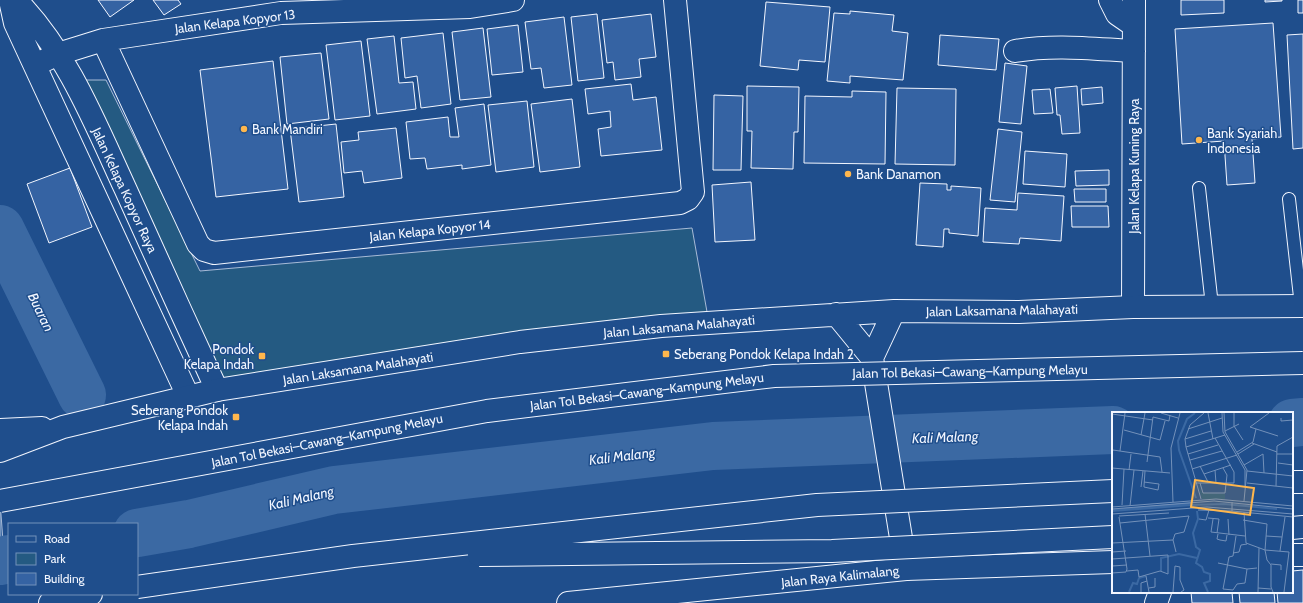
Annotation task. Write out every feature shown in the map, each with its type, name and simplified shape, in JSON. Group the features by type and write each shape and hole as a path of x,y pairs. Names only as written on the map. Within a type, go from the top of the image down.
{"main road":[{"path":"10,0 15,23 188,396"},
{"name":"Jalan Kelapa Kopyor Raya","path":"16,0 30,14 58,54 88,108 217,390"},
{"name":"Jalan Kelapa Kopyor 13","path":"35,65 58,54 103,40 277,6 470,3 513,0"},
{"name":"Jalan Kelapa Kopyor 14","path":"103,40 198,244 204,250 214,253 680,203 688,199 693,192 675,0"},
{"path":"1110,0 1118,14 1133,25"},
{"name":"Jalan Kelapa Kuning Raya","path":"1133,307 1134,0"},
{"path":"1015,51 1065,46 1134,52"},
{"name":"Jalan Laksamana Malahayati","path":"0,451 63,427 132,412 188,396 217,390 520,342 661,326 836,314 894,312 1020,312 1133,307 1302,306"},
{"path":"872,363 894,312"},
{"path":"836,314 872,363 906,569"},
{"name":"Jalan Tol Bekasi–Cawang–Kampung Melayu","path":"0,501 487,411 774,376 1303,363"},
{"name":"Jalan Laksamana Malahayati","path":"0,430 63,427"},
{"path":"138,587 353,556 817,505 1112,491"},
{"path":"1293,528 1303,527"},
{"path":"353,556 832,551 1112,537"},
{"name":"Jalan Raya Kalimalang","path":"568,603 906,569 1112,562"},
{"path":"1156,603 1160,593"},
{"path":"50,603 86,595"}],"lane":[{"path":"1199,188 1212,306"},
{"path":"1289,199 1302,306"}],"green space":[{"path":"75,80 106,80 200,271 692,228 709,323 217,390"}],"shaded area":[{"path":"0,501 6,581 0,583"}],"building":[{"path":"98,0 134,0 110,17"},
{"path":"153,0 178,0 181,4 164,15"},
{"path":"1181,0 1224,0 1224,13 1181,15"},
{"path":"1265,0 1282,0 1282,1 1265,2"},
{"path":"1298,0 1303,0 1303,13 1298,13"},
{"path":"766,2 830,7 825,62 799,60 798,70 760,66"},
{"path":"850,11 894,15 892,31 908,33 903,80 850,76 850,83 827,81 834,13 850,14"},
{"path":"597,14 604,78 578,81 571,17"},
{"path":"651,14 656,57 639,59 641,77 615,80 613,62 607,63 602,20"},
{"path":"564,17 572,85 544,88 541,68 531,69 525,22"},
{"path":"1273,23 1281,137 1252,139 1255,183 1227,185 1224,141 1182,144 1175,29"},
{"path":"518,25 523,72 492,75 487,29"},
{"path":"483,28 491,97 460,100 452,32"},
{"path":"443,33 451,104 421,108 417,76 405,78 401,38"},
{"path":"1303,34 1303,148 1293,149 1287,35"},
{"path":"940,35 999,39 996,70 938,65"},
{"path":"394,36 399,83 413,82 416,109 377,114 367,39"},
{"path":"361,41 370,116 335,120 326,45"},
{"path":"321,53 329,119 287,124 280,57"},
{"name":"Bank Mandiri","path":"273,61 288,189 216,197 200,70"},
{"path":"1005,63 1027,66 1021,124 999,122"},
{"path":"631,84 633,100 656,97 662,150 601,156 598,129 611,127 610,111 588,114 585,89"},
{"path":"747,86 799,87 798,132 794,132 793,169 751,168 752,131 747,131"},
{"path":"1077,86 1080,133 1062,134 1060,115 1057,115 1055,88"},
{"path":"1102,87 1103,103 1082,105 1081,89"},
{"path":"897,88 956,89 955,165 895,164"},
{"path":"1050,89 1053,113 1034,114 1032,90"},
{"path":"852,91 886,92 885,164 804,163 805,96 852,97"},
{"path":"714,95 743,96 741,170 713,170"},
{"path":"572,99 580,167 540,172 531,104"},
{"path":"527,101 534,167 496,172 488,105"},
{"path":"484,104 491,165 462,169 462,165 427,169 425,158 410,159 406,122 448,117 450,137 459,137 455,108"},
{"path":"336,124 344,197 299,202 290,129"},
{"path":"396,128 402,178 364,183 362,171 344,173 341,142 359,140 358,132"},
{"path":"998,129 1022,132 1015,202 990,200"},
{"path":"1025,151 1067,154 1065,187 1023,184"},
{"path":"70,168 92,227 49,243 27,184"},
{"path":"1109,170 1109,185 1076,186 1075,171"},
{"path":"751,182 755,240 715,242 712,185"},
{"path":"920,183 947,184 947,190 951,190 951,186 981,188 978,236 949,233 949,229 944,229 943,247 916,245"},
{"path":"1074,189 1106,189 1106,202 1075,202"},
{"path":"1018,193 1064,196 1061,241 1020,238 1019,244 983,242 985,208 1017,210"},
{"path":"1071,206 1108,206 1109,227 1072,227"},
{"path":"1303,570 1303,603 1278,603 1277,593 1293,593 1293,571"},
{"path":"1191,593 1232,593 1233,603 1192,603"},
{"path":"1239,593 1274,593 1275,603 1240,603"}],"waterway":[{"name":"Buaran","path":"0,229 82,395"},
{"name":"Kali Malang","path":"1293,423 1303,422"},
{"name":"Kali Malang","path":"138,533 189,524 334,490 713,446 1112,430"},
{"name":"Kali Malang","path":"0,561 8,559"}],"place":[{"name":"Bank Mandiri","path":"244,129"},
{"name":"Bank Syariah Indonesia","path":"1199,140"},
{"name":"Bank Danamon","path":"848,174"},
{"name":"Seberang Pondok Kelapa Indah 2","path":"666,354"},
{"name":"Pondok Kelapa Indah","path":"262,356"},
{"name":"Seberang Pondok Kelapa Indah","path":"236,417"}]}
